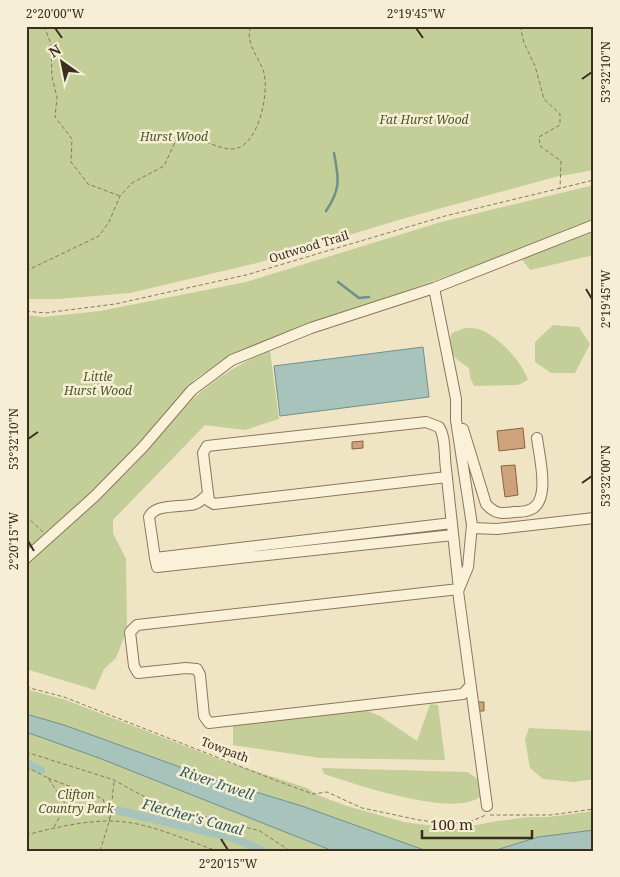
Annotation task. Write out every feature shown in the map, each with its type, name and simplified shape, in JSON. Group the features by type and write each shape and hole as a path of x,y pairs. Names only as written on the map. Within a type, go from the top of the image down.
{"lane":[{"path":"26,558 95,496 136,454 192,390 232,360 311,328 434,288 594,225"},
{"path":"434,288 456,399 481,491 486,504 495,512 500,514 529,511 540,501 543,486 537,438"},
{"path":"456,399 472,528 468,567 459,589"},
{"path":"447,477 210,504 203,453 207,446 426,422 439,427 441,430 447,477 470,686 488,810"},
{"path":"208,494 193,504 160,509 151,514 149,517 157,567 453,535"},
{"path":"472,528 497,529 594,518"},
{"path":"155,558 452,523"},
{"path":"459,589 137,626 130,632 134,666 138,673 186,668 197,669 204,716 209,723 463,694 470,686"}],"path":[{"path":"44,26 51,44 52,77 57,97 55,117 72,139 71,162 88,184 120,196"},
{"path":"26,271 100,236 109,222 120,196 132,183 164,166 178,138 190,136 232,149 242,146 254,135 264,101 264,73 250,39 251,26"},
{"path":"520,26 524,44 535,66 544,99 560,114 560,125 539,137 540,146 561,161 560,189"},
{"name":"Outwood Trail","path":"26,311 45,313 116,304 246,275 445,216 594,180"},
{"path":"26,516 49,538"},
{"name":"Towpath","path":"26,687 64,696 313,794 327,792 362,808 447,824 469,822 488,810"},
{"path":"26,752 114,780 141,795 172,808 260,832 290,851"},
{"path":"26,767 48,778 103,799 110,821"},
{"path":"48,778 66,806 54,828"},
{"path":"100,851 110,821 114,780"},
{"path":"488,810 550,815 594,809"},
{"path":"26,835 54,828 110,821 139,825 217,851"}],"green space":[{"name":"Hurst Wood","path":"26,26 594,26 594,170 555,177 402,219 257,263 130,293 59,299 26,299"},
{"name":"Little Hurst Wood","path":"594,185 594,223 234,353 195,379 148,437 107,480 26,554 26,315 43,317 100,311 246,282 441,222"},
{"path":"594,230 594,255 530,270 521,258"},
{"path":"553,325 579,327 590,344 575,373 551,373 535,362 535,342"},
{"path":"465,328 479,329 495,338 515,358 528,380 518,385 474,386 469,368 452,354 449,344 452,333"},
{"path":"270,351 279,419 245,430 205,425 113,520 113,533 126,559 127,630 116,658 104,669 95,690 26,669 26,564 109,490 135,464 191,401 228,372"},
{"path":"26,689 66,700 224,761 307,788 320,796 347,806 404,822 454,829 528,817 548,817 594,811 594,830 538,837 493,851 423,850 302,806 213,779 64,725 26,714"},
{"path":"430,704 438,705 445,760 320,758 233,745 233,724 363,709 380,716 417,741"},
{"path":"529,728 594,731 594,779 574,782 543,779 530,768 525,739"},
{"name":"Clifton Country Park","path":"26,732 99,758 333,851 26,851"},
{"path":"322,768 468,772 480,781 481,796 468,802 450,804 428,802 339,779 324,774"}],"water":[{"path":"423,347 429,397 280,416 274,366"},
{"name":"River Irwell","path":"26,714 64,725 213,779 302,806 427,851 333,851 99,758 26,732"},
{"path":"594,830 594,851 493,851 538,837"}],"building":[{"path":"523,428 525,448 499,451 497,431"},
{"path":"363,441 363,448 352,449 352,442"},
{"path":"515,465 518,495 505,497 501,466"},
{"path":"478,702 484,702 484,711 478,711"}],"waterway":[{"path":"326,211 338,184 334,153"},
{"path":"338,282 359,298 369,297"},
{"path":"26,763 41,770"},
{"name":"Fletcher's Canal","path":"116,810 234,838 263,851"}],"park label":[{"name":"Fat Hurst Wood","path":"424,120"}]}
